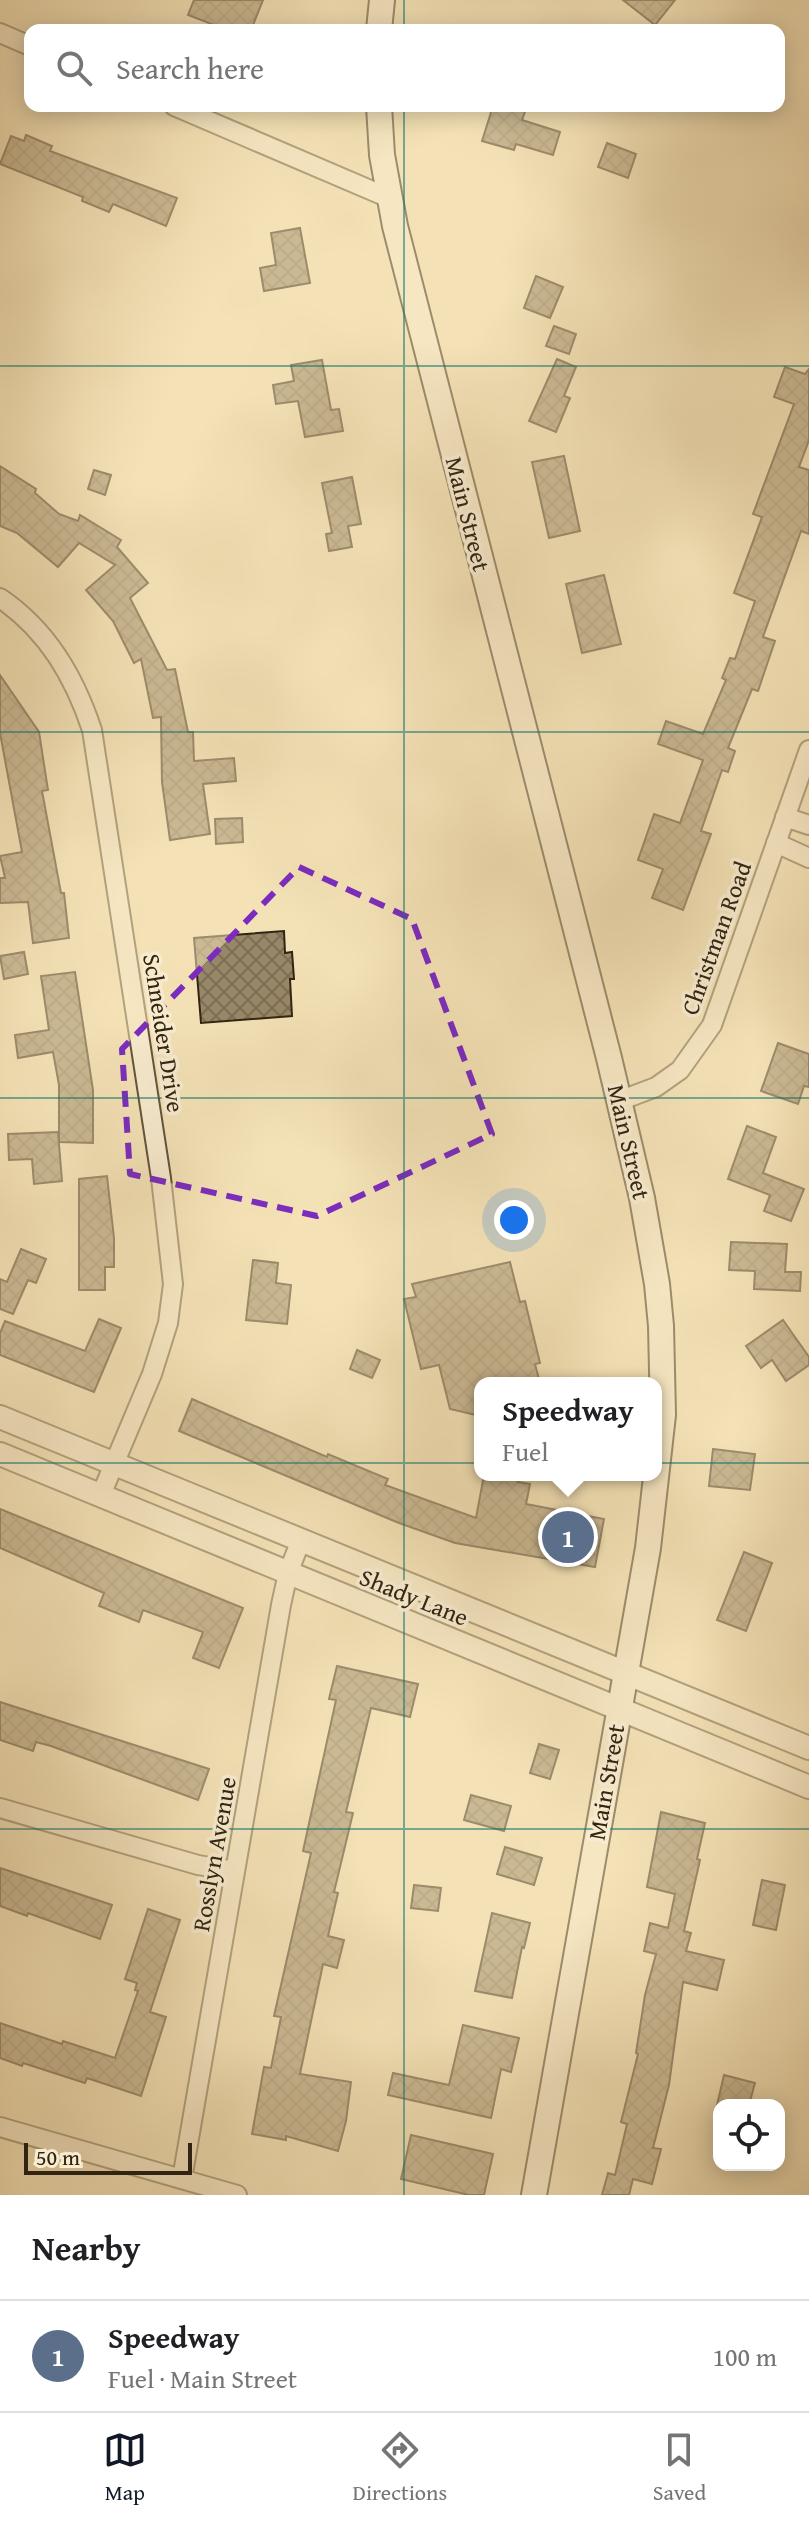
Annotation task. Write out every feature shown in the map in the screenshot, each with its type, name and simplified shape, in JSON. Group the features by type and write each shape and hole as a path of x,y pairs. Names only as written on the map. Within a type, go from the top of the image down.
{"main road":[{"path":"380,24 382,0"},
{"name":"Main Street","path":"379,112 389,198 642,1198 657,1284 661,1377"},
{"name":"Main Street","path":"662,1393 662,1424"},
{"name":"Main Street","path":"534,2195 648,1548 656,1481"}],"street":[{"path":"0,33 24,43"},
{"path":"188,112 389,198"},
{"name":"Schneider Drive","path":"0,598 16,609 48,641 67,669 92,730 161,1178 173,1284 168,1323 152,1374 101,1495"},
{"name":"Christman Road","path":"619,1101 668,1080 704,1040 720,1005 809,750"},
{"path":"785,817 809,825"},
{"path":"776,843 809,858"},
{"name":"Shady Lane","path":"0,1417 809,1748"},
{"name":"Shady Lane","path":"0,1454 809,1787"},
{"name":"Rosslyn Avenue","path":"182,2179 288,1573 301,1540"},
{"path":"508,1663 522,1630"},
{"path":"0,1808 198,1865 235,1871"},
{"path":"0,2127 237,2195"}],"highlighted area":[{"path":"299,867 412,919 492,1134 317,1216 130,1174 122,1049"}],"building":[{"path":"194,0 263,0 253,24 211,24 188,15"},
{"path":"623,0 675,0 654,24"},
{"path":"491,112 525,112 522,120 560,132 553,155 516,144 514,150 482,141"},
{"path":"26,135 52,146 50,151 177,198 166,226 113,204 109,212 82,201 83,197 0,164 11,136 24,141"},
{"path":"607,143 636,154 628,178 598,167"},
{"path":"300,228 310,283 264,291 260,268 276,265 271,233"},
{"path":"536,276 563,287 550,318 524,308"},
{"path":"554,326 576,334 569,354 546,346"},
{"path":"557,359 576,367 564,396 570,398 556,432 529,421"},
{"path":"322,360 331,410 339,409 343,431 305,437 298,401 276,404 273,385 294,381 291,365"},
{"path":"785,367 805,374 809,369 809,440 799,467 809,470 809,534 801,531 763,637 775,641 758,691 752,689 728,748 735,751 728,772 722,770 701,831 711,834 683,910 652,898 663,869 638,860 654,814 680,823 703,760 658,744 666,721 703,734 726,680 722,678 730,658 735,659 755,601 734,593 762,517 753,514 794,404 774,397"},
{"path":"564,456 580,531 549,538 532,462"},
{"path":"0,466 36,489 35,493 59,514 78,521 80,515 121,540 117,547 148,583 130,598 167,670 175,669 188,732 193,732 194,761 234,758 236,781 203,784 210,834 170,840 162,782 161,717 153,718 141,659 134,663 113,621 86,590 115,565 79,543 58,567 17,533 0,526"},
{"path":"94,470 111,475 105,495 88,489"},
{"path":"352,477 361,524 348,526 352,547 329,551 326,534 332,533 322,483"},
{"path":"604,575 621,644 582,653 566,584"},
{"path":"0,675 39,732 48,790 42,791 61,893 64,893 69,938 33,943 28,902 0,903 0,878 5,878 0,856 22,852 0,733"},
{"path":"242,818 243,842 216,844 215,819"},
{"path":"284,931 285,953 292,952 292,1016 201,1023 194,938"},
{"path":"24,952 28,974 4,979 0,956"},
{"path":"75,972 93,1090 93,1143 59,1142 59,1085 53,1052 18,1058 15,1035 49,1030 41,976"},
{"path":"778,1043 809,1054 809,1087 804,1086 798,1104 761,1091"},
{"path":"747,1126 776,1137 763,1173 804,1189 791,1221 764,1211 770,1195 728,1179"},
{"path":"58,1132 62,1181 34,1184 32,1159 9,1160 8,1134"},
{"path":"107,1176 114,1267 105,1267 105,1290 79,1290 79,1179"},
{"path":"731,1242 787,1244 785,1272 801,1272 800,1291 754,1289 755,1271 729,1270"},
{"path":"21,1249 46,1259 36,1283 28,1280 13,1314 0,1309 0,1279 7,1282"},
{"path":"253,1260 278,1263 276,1283 291,1285 287,1324 246,1320"},
{"path":"510,1262 520,1302 525,1301 540,1363 535,1364 538,1377 474,1377 474,1415 450,1409 439,1365 421,1369 404,1299 416,1297 412,1284"},
{"path":"99,1319 121,1328 94,1392 0,1355 0,1333 5,1321 85,1351"},
{"path":"783,1320 809,1357 809,1365 786,1381 772,1360 761,1368 746,1346"},
{"path":"357,1350 380,1360 372,1378 350,1369"},
{"path":"192,1399 327,1457 328,1454 388,1479 385,1485 476,1518 483,1481 530,1484 526,1504 604,1519 595,1567 455,1543 399,1523 179,1431"},
{"path":"713,1449 755,1454 750,1490 709,1486"},
{"path":"0,1509 243,1608 219,1668 193,1658 203,1632 143,1610 139,1622 99,1606 104,1593 0,1548"},
{"path":"744,1552 772,1563 746,1631 717,1620"},
{"path":"337,1666 418,1684 410,1717 371,1708 346,1812 353,1813 334,1892 338,1893 328,1936 344,1940 337,1968 323,1964 300,2074 351,2082 338,2151 286,2136 286,2140 252,2134 264,2067 271,2068 281,2017 274,2016 311,1853 303,1851 336,1700 329,1699"},
{"path":"0,1702 209,1769 198,1800 51,1746 36,1742 33,1751 0,1740"},
{"path":"539,1744 559,1750 550,1779 530,1773"},
{"path":"471,1795 511,1806 504,1831 464,1820"},
{"path":"661,1812 705,1823 684,1931 691,1933 686,1951 724,1960 717,1990 683,1982 669,2085 653,2148 661,2149 652,2184 633,2179 629,2195 602,2195 608,2173 615,2175 627,2124 621,2122 638,2054 645,1995 656,1954 644,1951 650,1923 668,1928 675,1894 647,1887"},
{"path":"505,1847 542,1858 534,1885 497,1874"},
{"path":"0,1868 112,1905 100,1939 0,1906"},
{"path":"762,1880 785,1885 776,1930 753,1925"},
{"path":"414,1885 441,1888 438,1911 411,1908"},
{"path":"148,1909 180,1920 150,2012 166,2017 141,2096 87,2078 85,2083 0,2058 0,2023 115,2058 138,1991 135,1990 137,1983 125,1979"},
{"path":"492,1913 530,1923 512,1998 475,1991"},
{"path":"463,2025 519,2038 511,2072 501,2069 491,2118 388,2095 393,2073 449,2085"},
{"path":"724,2075 755,2083 751,2099 718,2099"},
{"path":"411,2135 493,2154 484,2195 469,2195 401,2179"}],"place":[{"name":"Speedway","path":"568,1537"}]}
